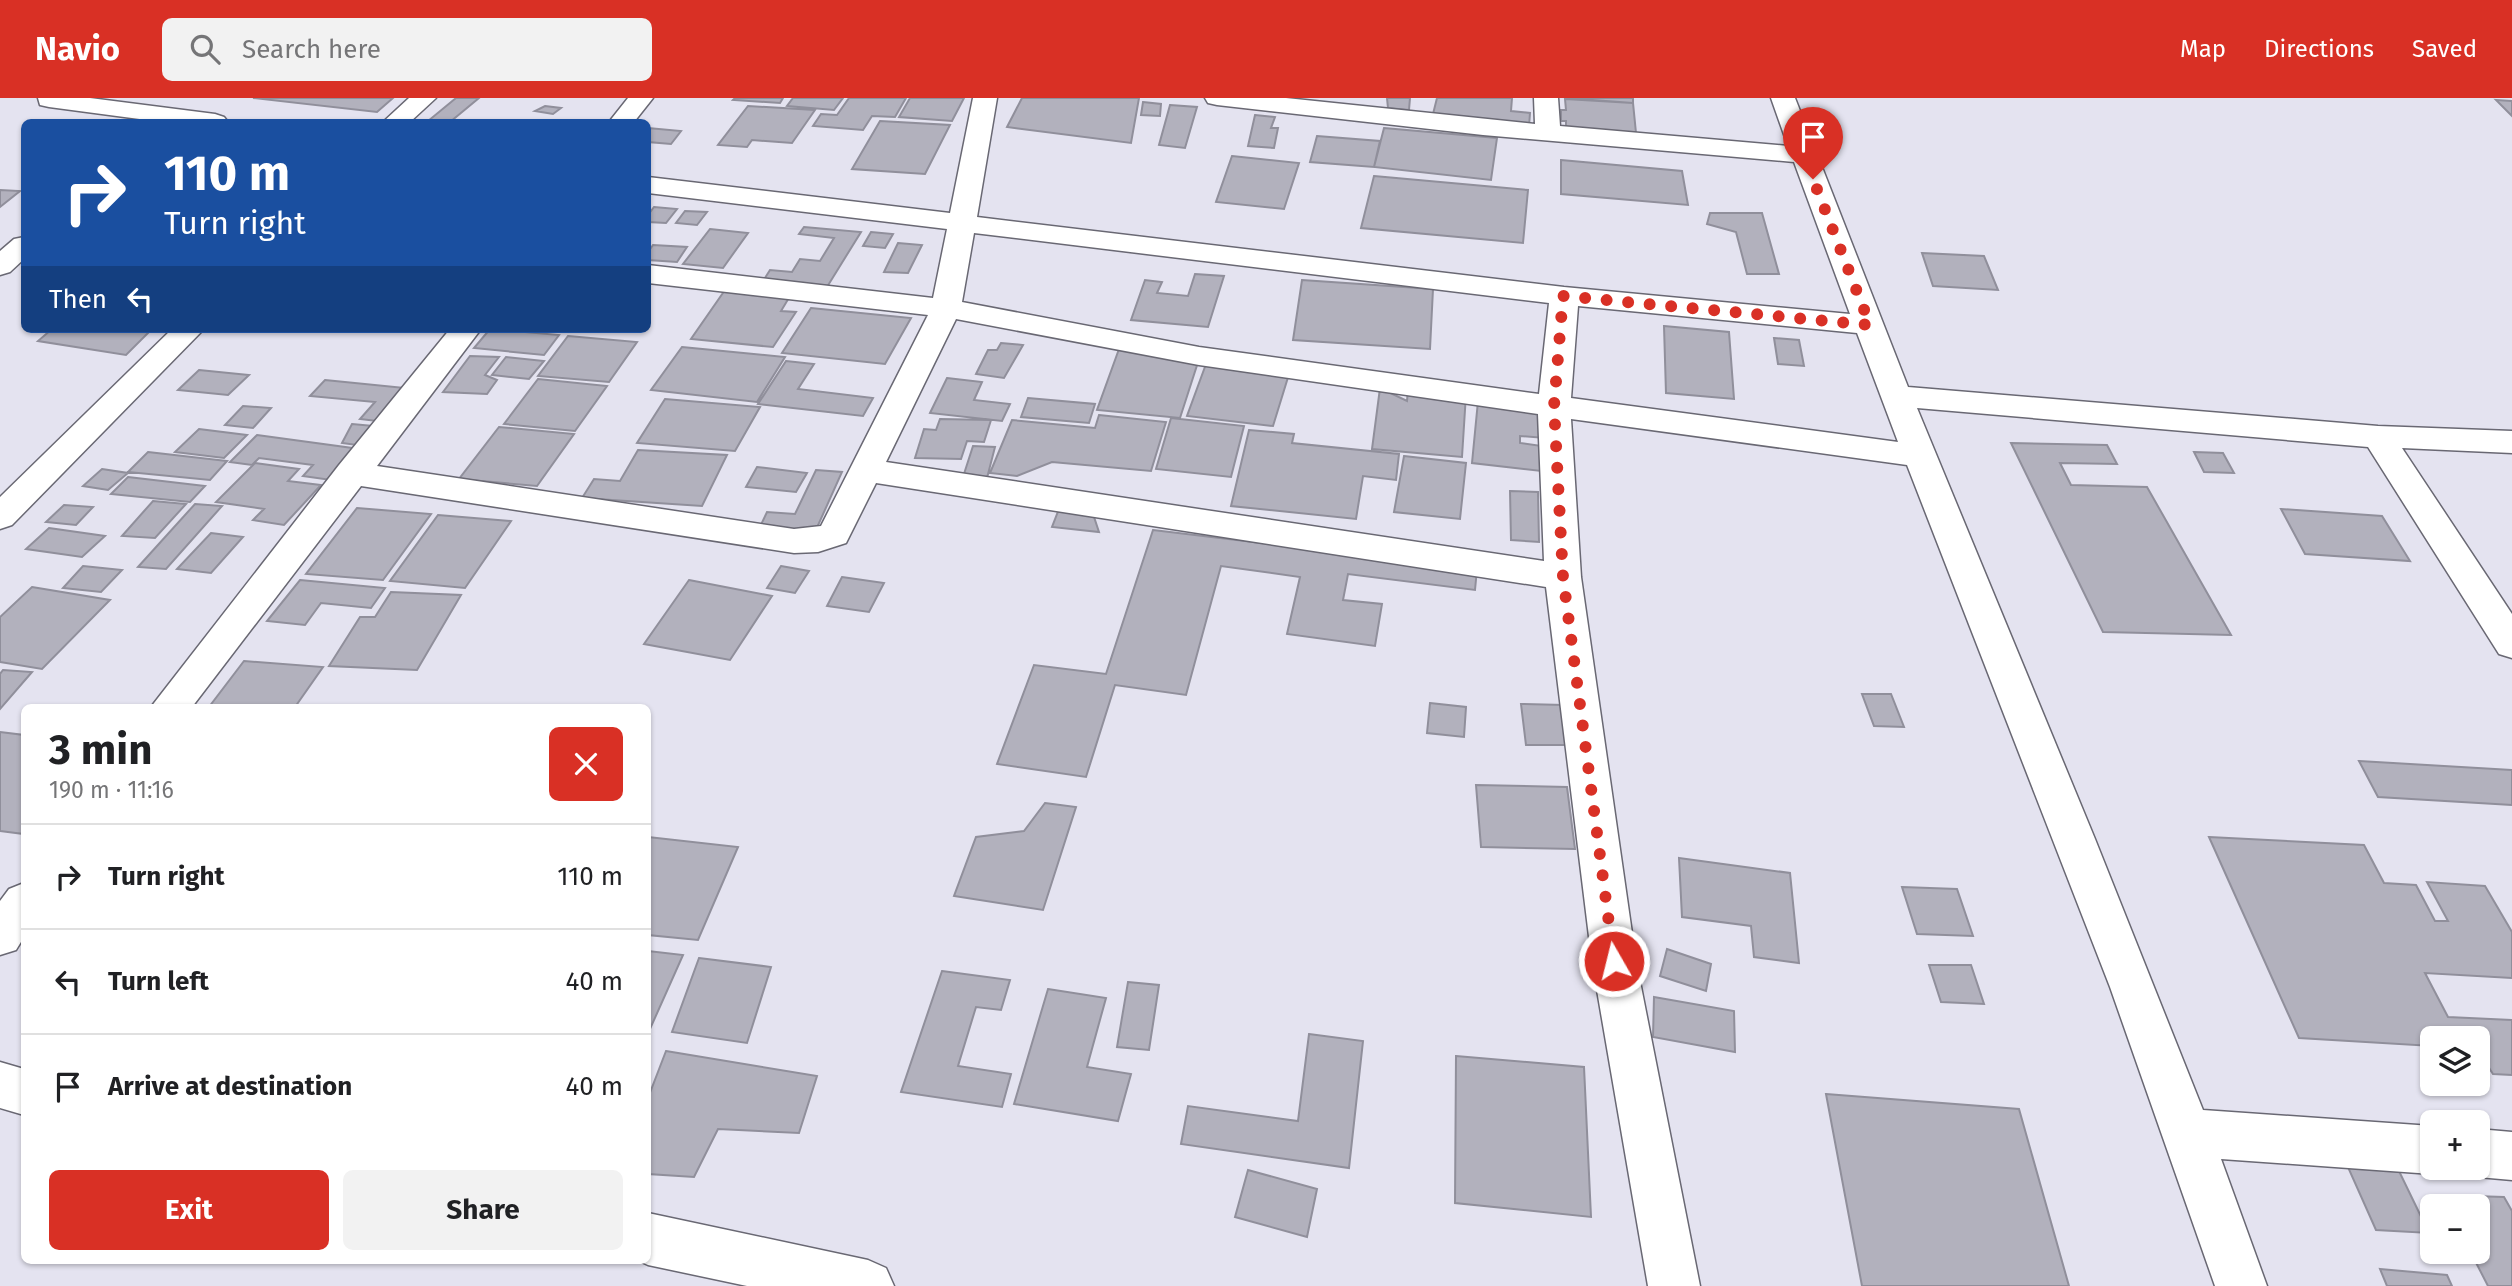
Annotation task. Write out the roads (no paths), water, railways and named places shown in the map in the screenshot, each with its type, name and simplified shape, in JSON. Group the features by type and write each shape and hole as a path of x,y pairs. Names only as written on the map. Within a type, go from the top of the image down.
{"street":[{"path":"49,100 162,119 192,98"},
{"path":"399,119 424,98"},
{"path":"623,119 640,98"},
{"path":"351,473 794,541 818,540 834,534 946,308 985,98"},
{"path":"1217,98 1415,109 1548,133 1804,155"},
{"path":"1546,98 1548,133"},
{"path":"1783,98 1918,455 2052,779 2190,1133 2241,1286"},
{"path":"651,185 960,225 1563,296 1870,325"},
{"path":"0,266 21,248"},
{"path":"651,274 946,308 1199,356 1918,455"},
{"path":"1563,296 1554,406 1563,577 1614,961 1674,1286"},
{"path":"0,517 15,486 185,333"},
{"path":"172,704 463,333"},
{"path":"1896,396 2378,437 2512,442"},
{"path":"2378,437 2512,644"},
{"path":"867,470 1563,577"},
{"path":"0,936 21,906"},
{"path":"0,1085 21,1091"},
{"path":"2190,1133 2420,1149"},
{"path":"2490,1154 2512,1156"},
{"path":"651,1240 868,1286"}]}
